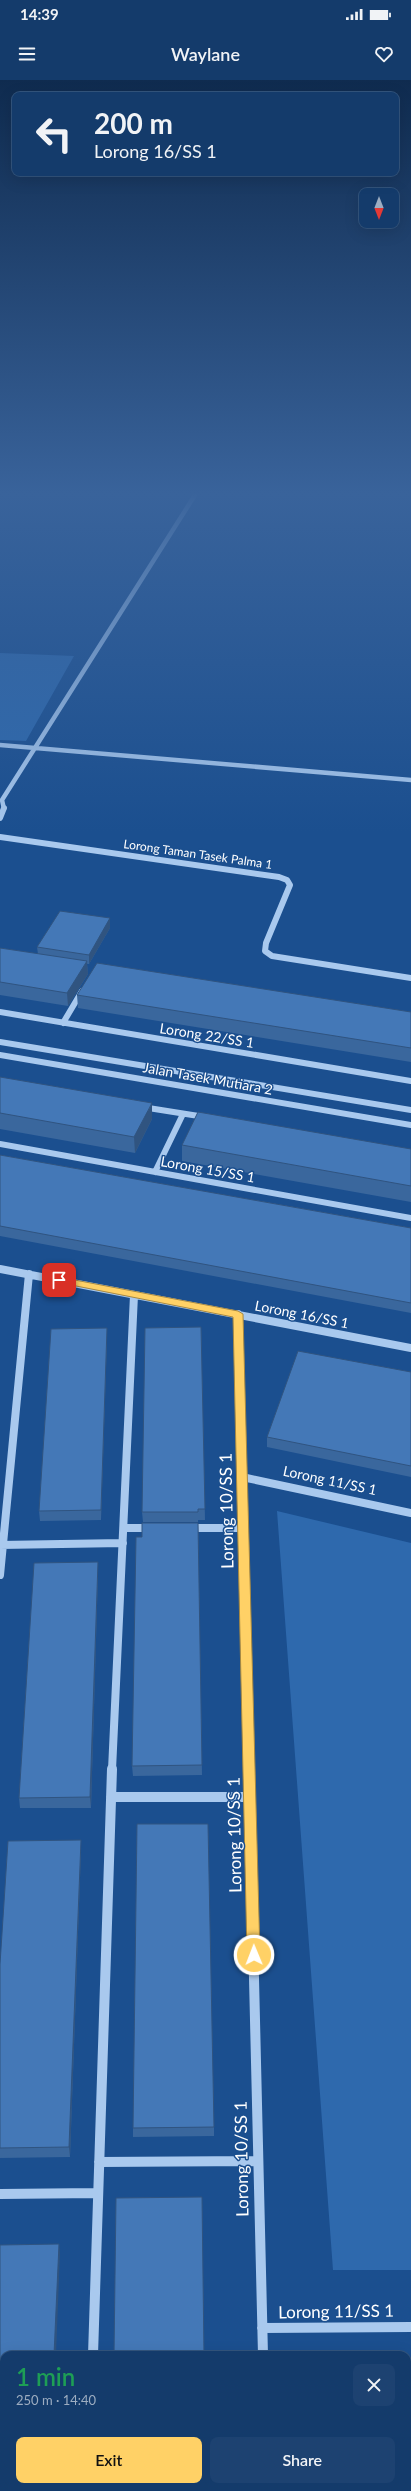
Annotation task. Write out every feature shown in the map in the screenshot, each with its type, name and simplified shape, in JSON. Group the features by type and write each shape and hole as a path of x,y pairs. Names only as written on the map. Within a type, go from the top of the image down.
{"street":[{"path":"0,818 4,811 2,800 123,608"},
{"path":"0,746 34,747 411,780"},
{"name":"Lorong Taman Tasek Palma 1","path":"0,837 279,877 287,880 290,885 266,943 265,951 272,956 411,978"},
{"path":"63,1023 87,984"},
{"name":"Lorong 22/SS 1","path":"0,1012 411,1081"},
{"name":"Jalan Tasek Mutiara 2","path":"0,1042 411,1110"},
{"name":"Jalan Tasek Mutiara 2","path":"0,1056 411,1125"},
{"path":"137,1106 215,1119"},
{"path":"156,1172 183,1114"},
{"name":"Lorong 15/SS 1","path":"0,1144 411,1218"},
{"name":"Lorong 16/SS 1","path":"0,1268 411,1348"},
{"path":"0,1575 1,1545 29,1274"},
{"path":"93,2351 97,2193 111,1797 134,1295"},
{"name":"Lorong 10/SS 1","path":"238,1314 263,2351"},
{"name":"Lorong 11/SS 1","path":"242,1477 411,1513"},
{"path":"124,1528 161,1528"},
{"path":"184,1528 244,1528"},
{"path":"1,1545 123,1543"},
{"path":"111,1797 250,1797"},
{"path":"99,2162 258,2161"},
{"path":"0,2194 97,2193"},
{"name":"Lorong 11/SS 1","path":"262,2328 411,2327"}],"shaded area":[{"path":"0,653 74,656 26,741 0,740"},
{"path":"277,1511 411,1543 411,2270 333,2270"}],"building":[{"path":"60,911 110,918 89,955 37,947"},
{"path":"0,948 87,961 67,993 0,982"},
{"path":"97,963 411,1012 411,1048 77,995"},
{"path":"0,1077 152,1103 134,1137 0,1113"},
{"path":"198,1112 411,1149 411,1186 182,1145"},
{"path":"0,1155 411,1228 411,1303 0,1226"},
{"path":"201,1327 205,1509 198,1509 198,1512 142,1512 145,1328"},
{"path":"107,1328 101,1510 39,1511 51,1329"},
{"path":"298,1351 411,1372 411,1466 267,1437"},
{"path":"142,1523 198,1523 202,1765 132,1766 136,1537 142,1537"},
{"path":"98,1562 90,1797 19,1798 34,1563"},
{"path":"137,1824 208,1824 214,2127 133,2128"},
{"path":"81,1840 69,2147 0,2148 0,1964 8,1841"},
{"path":"202,2197 204,2351 114,2351 116,2198"},
{"path":"59,2244 54,2351 0,2351 0,2245"}],"route":[{"path":"59,1280 238,1314 254,1955"}]}
